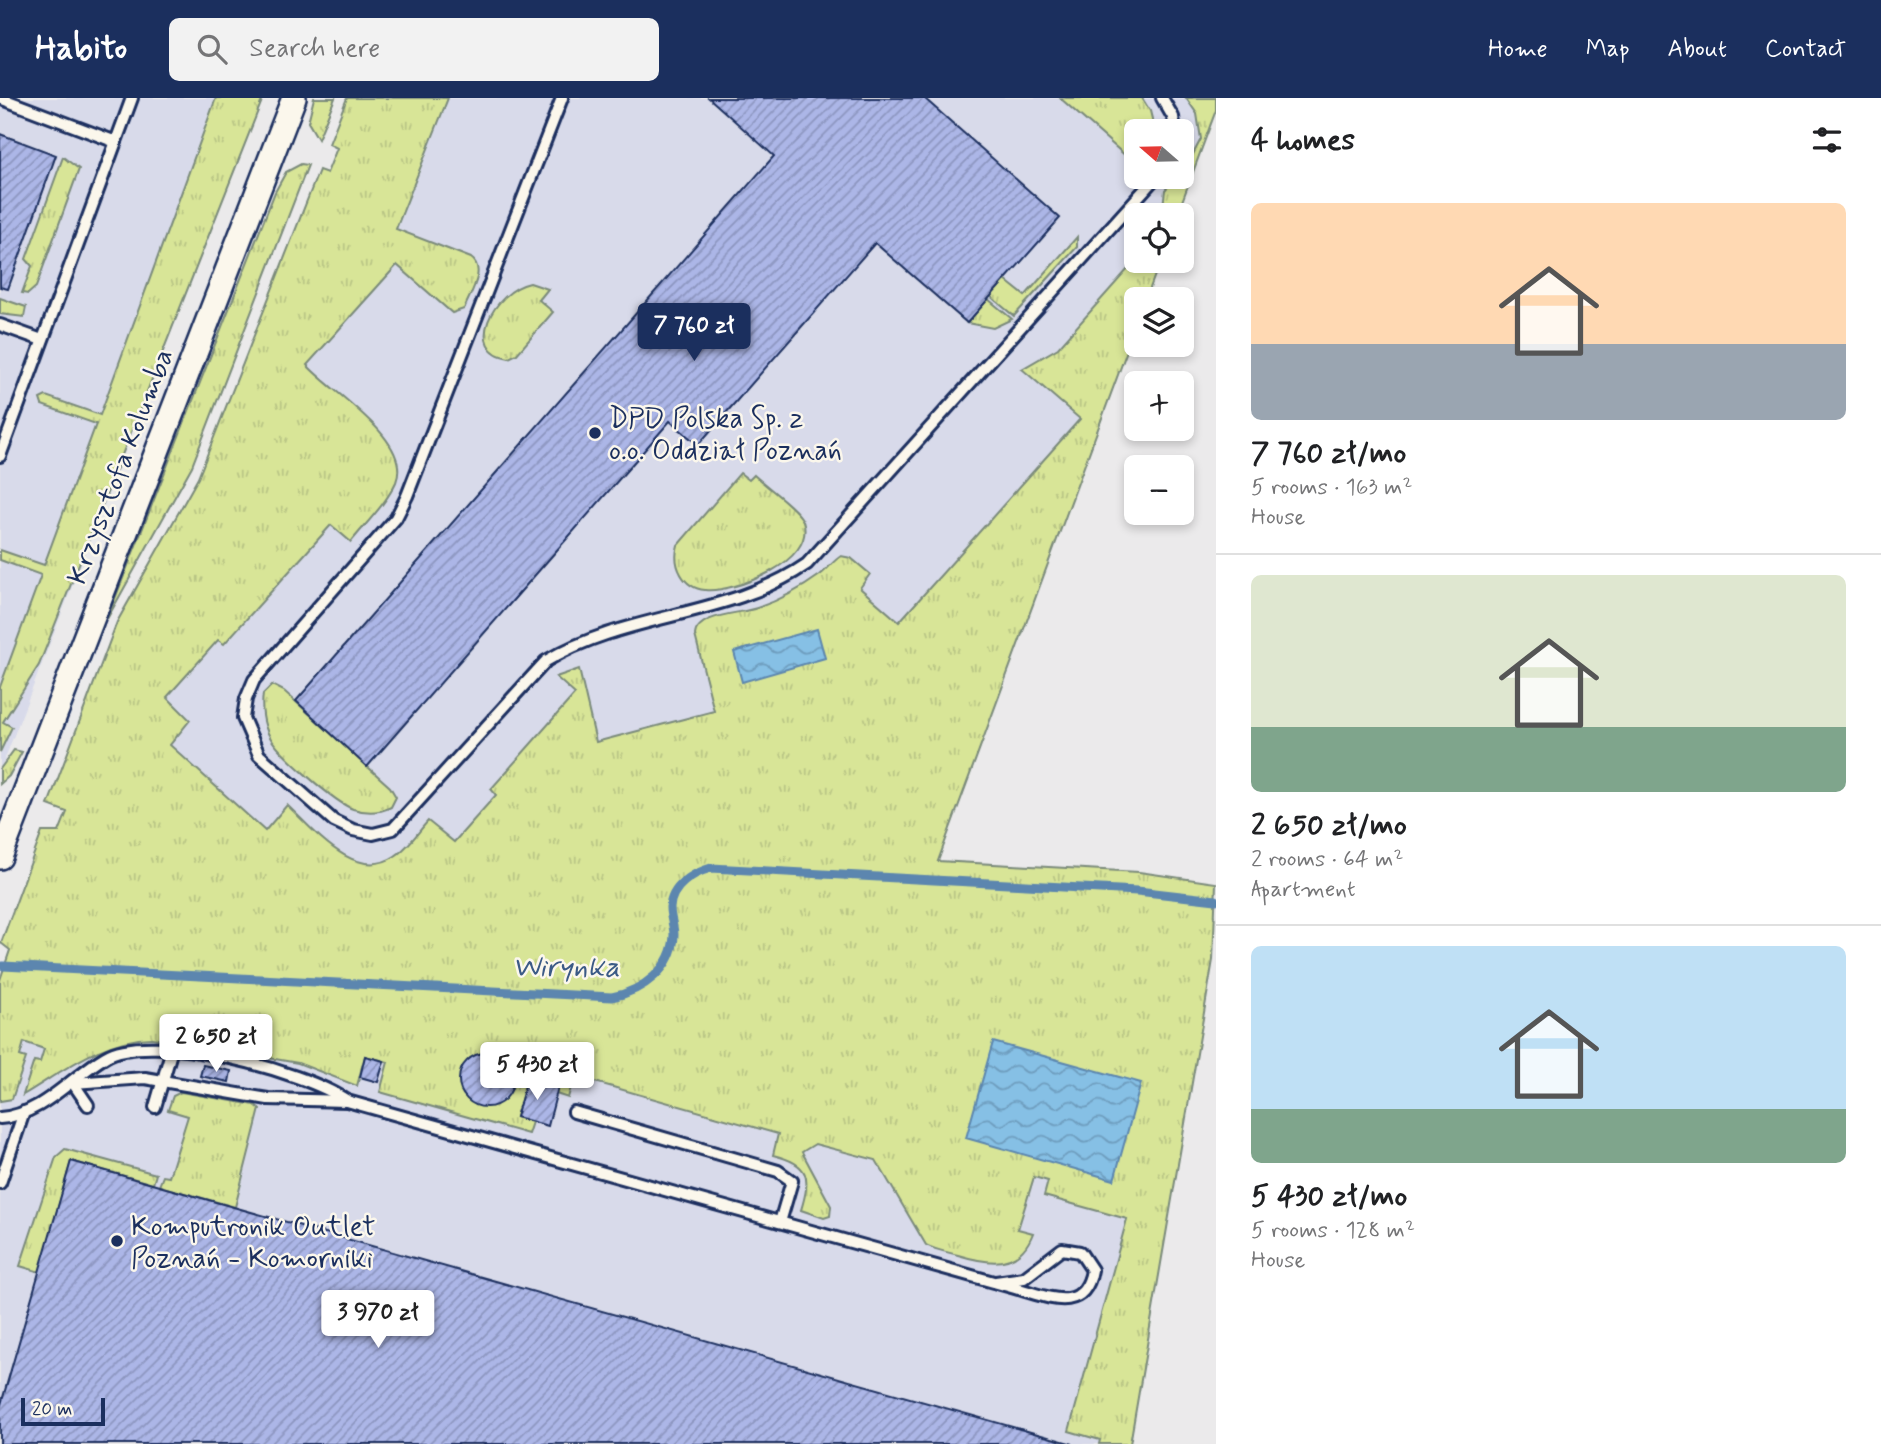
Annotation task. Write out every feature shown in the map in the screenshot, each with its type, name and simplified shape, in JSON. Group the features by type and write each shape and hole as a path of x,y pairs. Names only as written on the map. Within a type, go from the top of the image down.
{"street":[{"name":"Krzysztofa Kolumba","path":"0,857 6,821 295,98"}],"lane":[{"path":"0,98 116,142"},
{"path":"0,456 132,98"},
{"path":"562,98 407,496 396,518 254,680 246,699 243,718 248,737 259,755 334,821 353,830 373,834 393,829 546,661 571,646 599,635 745,597 780,583 807,564 1145,189"},
{"path":"1162,98 1173,119"},
{"path":"0,325 42,340"},
{"path":"0,1118 24,1112 74,1083 114,1052 145,1047 172,1049 274,1069 317,1083 347,1101"},
{"path":"155,1107 172,1049"},
{"path":"74,1083 132,1077 268,1099 347,1101 996,1282 1068,1299 1084,1292 1092,1270 1080,1252 1062,1249 1024,1278 996,1282"},
{"path":"74,1083 88,1105"},
{"path":"0,1183 24,1112"},
{"path":"574,1112 778,1171 792,1181 780,1222"}],"shaded area":[{"path":"0,98 263,98 0,771"},
{"path":"362,98 1216,98 1216,110 1194,169 1194,119 1124,119 1124,189 1187,189 1181,203 1124,203 1124,273 1156,273 1150,287 1124,287 1124,357 949,827 36,926"},
{"path":"1182,951 1130,1444 0,1444 0,998"}],"green space":[{"path":"216,98 263,98 39,665 3,722 12,727 0,752 0,687 41,575 0,560 0,550 44,565 96,424 42,405 40,399 46,396 100,415"},
{"path":"314,98 335,98 318,139 308,122"},
{"path":"347,98 448,98 396,229 471,258 476,263 476,282 464,309 452,313 397,265 307,365 382,434 393,450 398,466 396,482 381,506 351,542 331,525 224,644 218,640 167,697 190,720 170,745 265,831 287,805 336,850 365,863 380,863 400,853 428,821 454,842 496,795 491,789 575,694 556,677 579,669 596,742 714,711 695,635 698,628 711,619 757,608 790,594 820,575 841,556 851,558 870,574 860,588 899,622 1080,419 1022,369 1058,348 1124,273 1156,273 1150,287 1124,287 1125,357 938,861 1139,872 1216,883 1213,960 1130,1444 1099,1444 1100,1440 1069,1431 1127,1219 1044,1196 1048,1181 1034,1177 1018,1229 1033,1233 1027,1245 1011,1259 991,1262 926,1245 876,1160 815,1144 802,1152 831,1206 830,1216 824,1218 801,1210 806,1189 805,1174 794,1163 773,1155 778,1134 574,1076 568,1098 556,1094 557,1087 527,1079 516,1117 532,1122 528,1134 380,1092 388,1062 365,1056 357,1086 298,1063 152,1038 100,1050 23,1095 34,1061 40,1062 44,1049 24,1042 20,1056 26,1058 12,1099 0,1101 0,980 10,950 1,943 42,832 59,832 67,812 48,805 117,622 198,478 319,170 327,173 337,148 329,144"},
{"path":"1060,98 1142,98 1152,119 1124,119 1124,154"},
{"path":"1186,98 1216,98 1216,110 1194,169 1194,152 1201,139 1197,114"},
{"path":"63,157 79,169 36,287 28,294 22,293 32,266 26,259"},
{"path":"301,164 308,165 192,466 107,619 275,192 286,172"},
{"path":"1187,189 1181,203 1163,203 1165,190"},
{"path":"1077,237 1077,247 1014,316 990,296 1005,280 1025,296"},
{"path":"530,283 548,289 539,300 553,312 517,354 509,358 495,353 488,344 488,321 505,297"},
{"path":"0,298 26,307 24,317 0,314"},
{"path":"988,299 1012,319 993,328 967,323"},
{"path":"740,473 749,480 754,475 795,510 803,521 804,536 798,550 770,572 718,590 697,588 685,580 678,568 678,545"},
{"path":"272,685 284,691 390,787 396,797 391,807 372,812 353,809 322,788 284,755 270,737 263,716 263,694"},
{"path":"14,750 22,752 9,776 0,784 0,769"},
{"path":"181,1092 255,1105 260,1109 235,1207 159,1186 163,1176 169,1177 188,1116 168,1110 173,1096"},
{"path":"65,1149 156,1174 153,1184 71,1161 40,1272 20,1266 56,1157"}],"water":[{"path":"817,629 825,658 742,682 734,652"},
{"path":"993,1042 1141,1083 1114,1180 966,1138"}],"building":[{"name":"DPD Polska Sp. z o.o. Oddział Poznań","path":"709,98 924,98 1060,218 967,323 875,243 698,445 670,421 367,767 296,701 774,156"},
{"path":"0,134 56,155 8,289 0,287"},
{"path":"486,1053 505,1061 513,1080 505,1099 486,1107 467,1099 459,1080 467,1061"},
{"path":"365,1056 384,1061 378,1082 360,1077"},
{"path":"203,1065 231,1071 229,1082 200,1076"},
{"path":"527,1079 558,1087 548,1126 516,1117"},
{"path":"71,1161 1073,1444 0,1444 0,1408"}],"waterway":[{"name":"Wirynka","path":"3,966 612,997 645,984 662,968 672,947 674,932 670,908 674,893 690,877 711,868 1137,891 1216,900"}],"place":[{"name":"DPD Polska Sp. z o.o. Oddział Poznań","path":"595,433"},
{"name":"Komputronik Outlet Poznań - Komorniki","path":"117,1241"}]}
